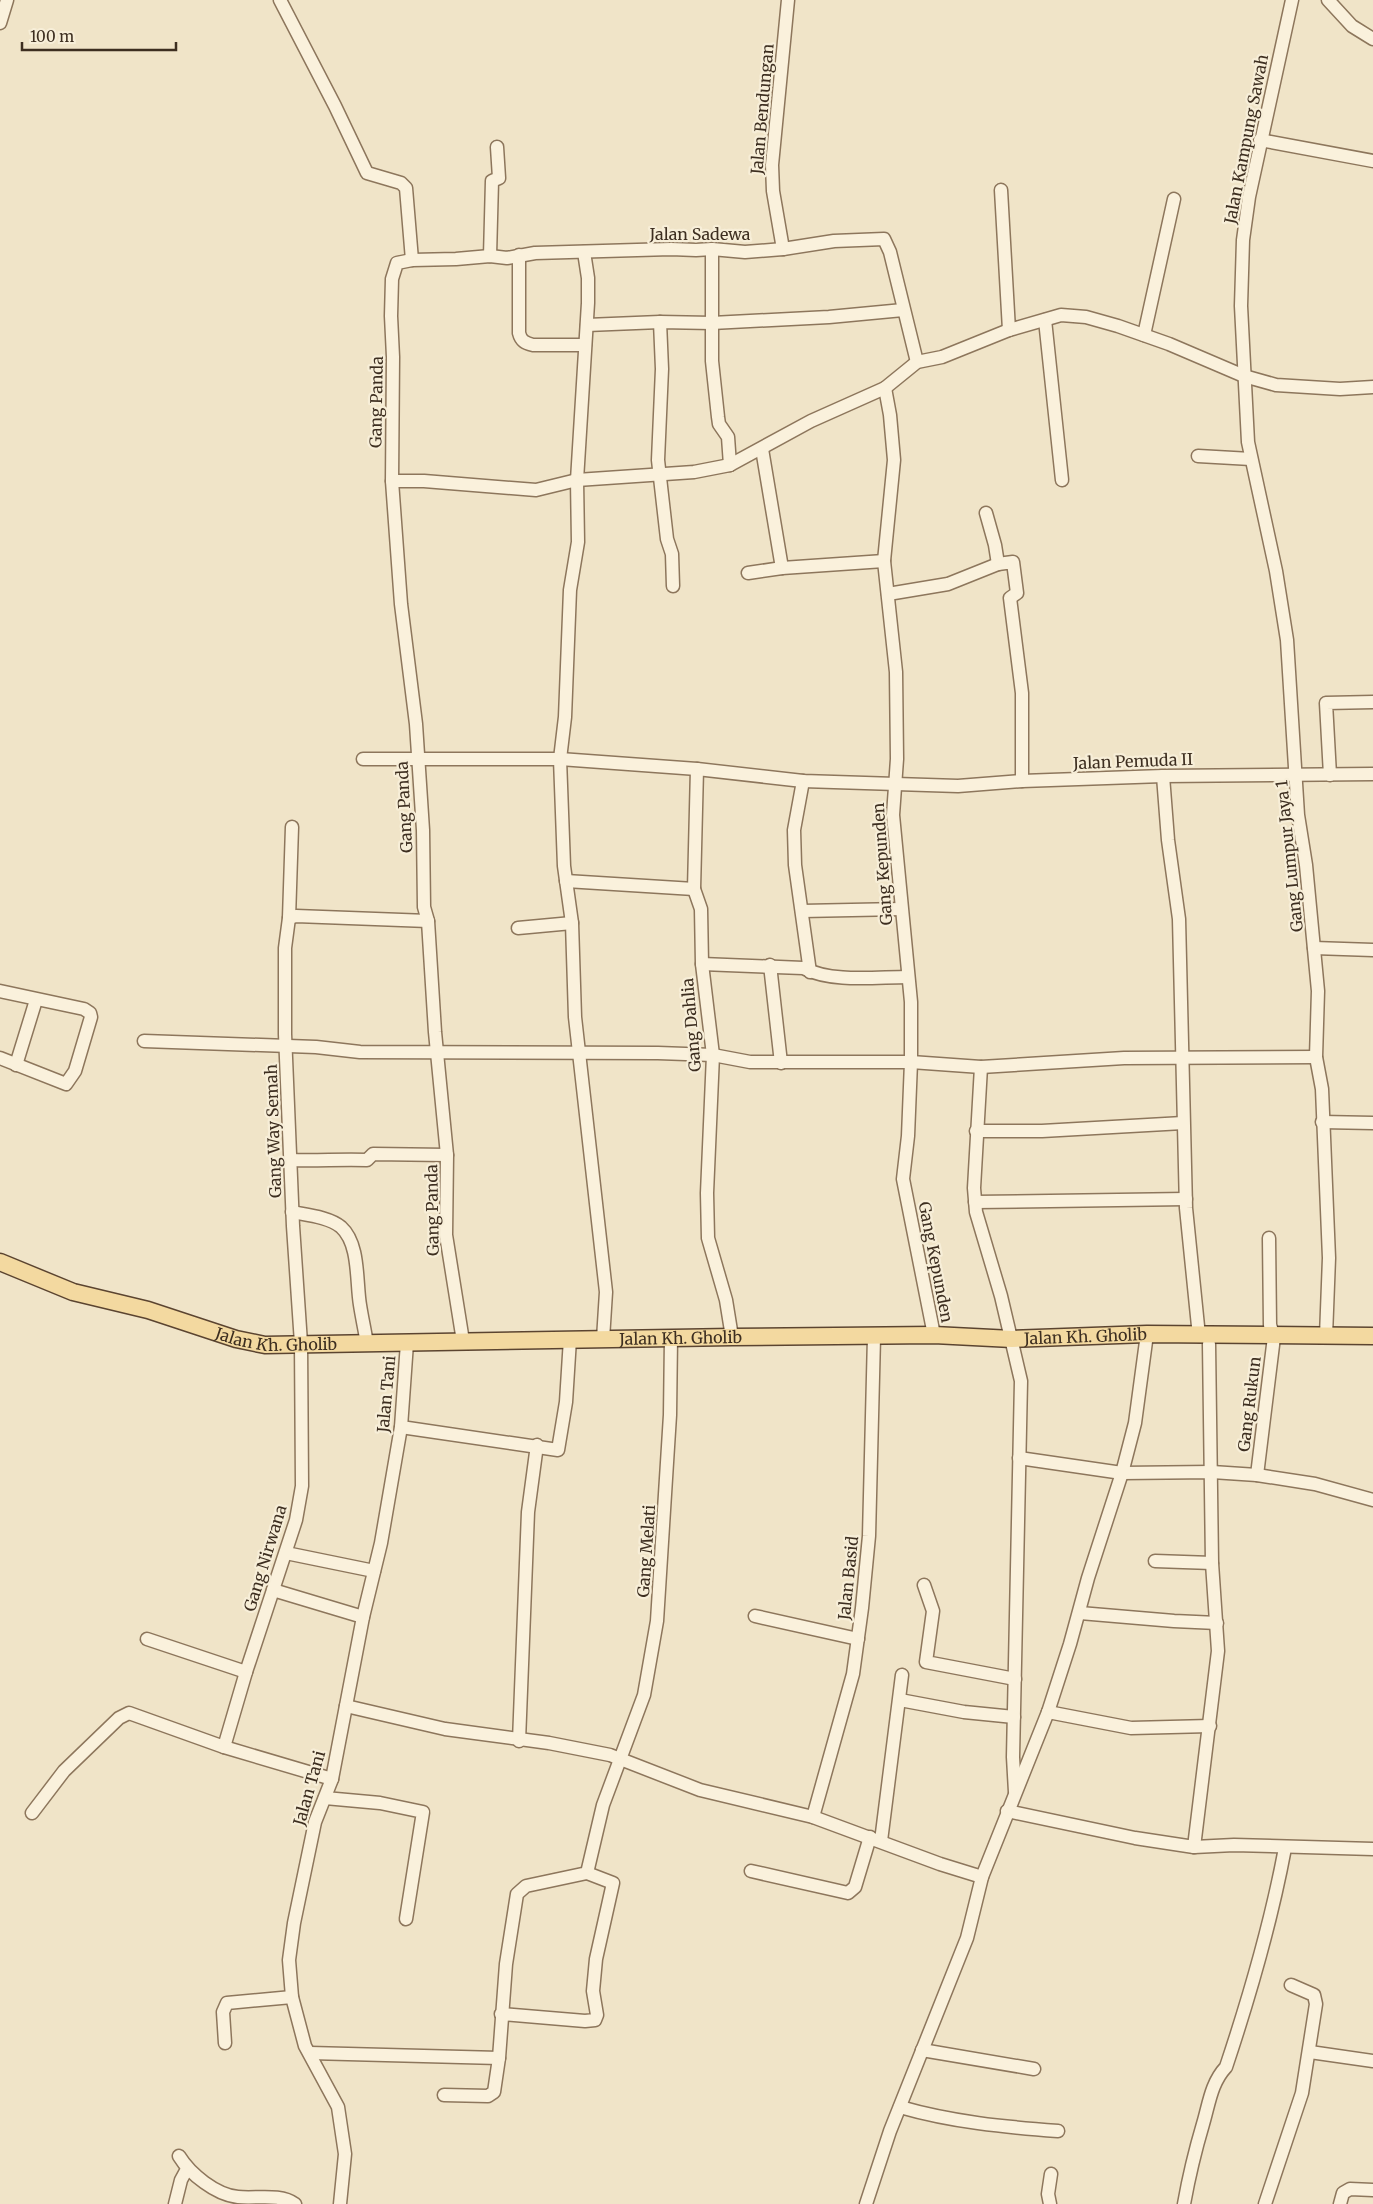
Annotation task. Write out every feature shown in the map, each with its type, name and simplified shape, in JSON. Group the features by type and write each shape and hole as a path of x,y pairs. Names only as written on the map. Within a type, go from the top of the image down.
{"main road":[{"name":"Jalan Kh. Gholib","path":"0,1262 73,1292 148,1310 236,1340 265,1345 732,1337 934,1336 1012,1339 1147,1334 1204,1340 1373,1336"}],"street":[{"path":"0,23 7,0"},
{"path":"280,0 335,106 367,173 401,183 406,188 412,260"},
{"name":"Jalan Bendungan","path":"783,249 773,191 772,165 788,0"},
{"name":"Jalan Kampung Sawah","path":"1244,376 1241,306 1243,240 1248,197 1292,0"},
{"path":"1328,0 1352,26 1373,39"},
{"path":"1260,140 1373,161"},
{"path":"490,256 492,181 499,178 497,147"},
{"path":"1001,190 1010,330"},
{"path":"1144,335 1174,199"},
{"name":"Jalan Sadewa","path":"394,270 397,263 412,260 490,256 507,258 535,253 712,248 745,252 783,249 834,241 884,240 890,252 917,362"},
{"path":"712,248 712,361 719,424 728,437 730,465"},
{"path":"584,252 588,278 583,414 577,480 578,542 570,590 566,717 560,759 566,881 572,923 579,1051 606,1292 603,1339"},
{"path":"519,255 520,339 525,343 533,345 585,345"},
{"name":"Gang Panda","path":"394,270 391,316 393,358 392,481 401,604 410,667 418,760 424,907 428,921 437,1051 447,1155 446,1235 463,1341"},
{"path":"587,325 660,322 712,323 830,317 903,310"},
{"path":"392,481 536,490 577,480 694,472 730,465 811,421 885,388 917,362 942,357 1010,330 1061,315 1086,317 1144,335 1244,376 1276,385 1340,389 1373,387"},
{"path":"1045,320 1062,480"},
{"path":"660,322 662,370 658,460 667,539 672,554 673,586"},
{"name":"Gang Lumpur Jaya 1","path":"1244,376 1251,459 1276,571 1287,640 1298,815 1306,865 1314,948 1319,1030 1316,1057 1322,1089 1329,1258 1326,1336"},
{"name":"Gang Kepunden","path":"885,388 890,415 894,460 884,561 896,672 897,758 893,815 911,1002 908,1136 903,1179 934,1336"},
{"path":"762,449 782,568"},
{"path":"1198,456 1251,459"},
{"path":"986,513 995,544 998,564"},
{"path":"748,573 782,568 884,561"},
{"path":"888,594 948,584 998,564 1014,562 1017,593 1010,598 1022,693 1022,781"},
{"path":"1330,775 1326,703 1373,702"},
{"name":"Jalan Pemuda II","path":"363,759 560,759 697,769 803,781 958,786 1022,781 1163,776 1296,773 1330,775 1373,774"},
{"name":"Gang Dahlia","path":"697,769 694,889 701,909 702,964 713,1055 707,1193 708,1238 726,1300 732,1337"},
{"path":"1163,776 1168,840 1179,919 1186,1199 1204,1340 1212,1472 1212,1563 1218,1651 1194,1847"},
{"path":"803,781 794,830 795,865 810,972"},
{"name":"Gang Way Semah","path":"292,826 290,918 284,987 292,1212 301,1343"},
{"path":"566,881 694,889"},
{"path":"802,911 901,909"},
{"path":"290,918 296,916 428,921"},
{"path":"518,928 572,923"},
{"path":"1314,948 1373,950"},
{"path":"702,964 770,965 803,968 810,972 846,977 908,977"},
{"path":"770,965 781,1063"},
{"path":"0,991 84,1009 90,1013 75,1071 66,1084 0,1058"},
{"path":"16,1065 36,1000"},
{"path":"144,1041 339,1048 360,1052 437,1051 510,1054 579,1051 713,1055 750,1062 911,1062 981,1067 1025,1066 1096,1059 1316,1057"},
{"path":"981,1067 976,1131 975,1202 1012,1339 1021,1381 1013,1757 1016,1797"},
{"path":"1322,1122 1373,1123"},
{"path":"976,1131 1042,1131 1183,1123"},
{"path":"291,1160 324,1161 342,1158 367,1160 373,1154 447,1155"},
{"path":"975,1202 1186,1199"},
{"path":"292,1212 326,1220 340,1226 347,1234 354,1253 360,1306 367,1344"},
{"name":"Gang Rukun","path":"1257,1475 1274,1337 1270,1325 1269,1238"},
{"path":"866,2204 871,2185 900,2107 966,1938 982,1877 1008,1811 1016,1797 1048,1712 1080,1613 1088,1578 1122,1473 1135,1423 1147,1334"},
{"name":"Jalan Basid","path":"813,1817 853,1674 858,1639 869,1536 874,1337"},
{"name":"Gang Melati","path":"587,1873 603,1805 644,1695 657,1621 670,1424 671,1338"},
{"path":"401,1427 468,1438 537,1445 558,1450 566,1402 570,1339"},
{"name":"Gang Nirwana","path":"224,1747 246,1672 296,1520 302,1486 301,1343"},
{"name":"Jalan Tani","path":"340,2204 345,2154 338,2107 305,2046 292,1997 289,1960 294,1923 315,1822 332,1779 363,1617 374,1571 401,1427 407,1343"},
{"path":"519,1740 528,1512 537,1445"},
{"path":"1019,1458 1122,1473 1212,1472 1257,1475 1315,1484 1373,1500"},
{"path":"286,1553 374,1571"},
{"path":"1155,1561 1212,1563"},
{"path":"924,1585 933,1611 926,1662 1015,1679"},
{"path":"273,1590 363,1617"},
{"path":"1080,1613 1174,1621 1217,1622"},
{"path":"755,1616 858,1639"},
{"path":"147,1639 246,1672"},
{"path":"751,1871 848,1893 855,1887 875,1839 900,1700 902,1675"},
{"path":"900,1700 964,1712 1014,1717"},
{"path":"346,1706 445,1729 549,1743 610,1755 700,1790 813,1817 940,1864 982,1877"},
{"path":"1048,1712 1131,1728 1210,1726"},
{"path":"32,1813 64,1772 123,1715 138,1715 178,1732 332,1779"},
{"path":"324,1798 380,1803 423,1812 406,1919"},
{"path":"1008,1811 1135,1838 1194,1847 1234,1845 1285,1848 1373,1849"},
{"path":"1184,2204 1190,2169 1212,2091 1217,2076 1226,2067 1255,1974 1275,1902 1285,1848"},
{"path":"444,2095 491,2095 495,2090 499,2058 501,2014 506,1964 518,1891 526,1886 587,1873 613,1883 596,1959 593,1991 596,2015 594,2020 586,2021 501,2014"},
{"path":"1265,2204 1302,2093 1310,2052 1316,1998 1314,1995 1290,1985"},
{"path":"225,2043 223,2012 227,2003 292,1997"},
{"path":"922,2050 1034,2069"},
{"path":"1310,2052 1373,2061"},
{"path":"310,2053 499,2058"},
{"path":"900,2107 928,2115 994,2127 1058,2131"},
{"path":"179,2156 187,2169 227,2195 280,2198 295,2204"},
{"path":"175,2204 181,2180 187,2169"},
{"path":"1050,2174 1048,2194 1050,2204"},
{"path":"1340,2204 1343,2192 1350,2190 1373,2190"}]}
